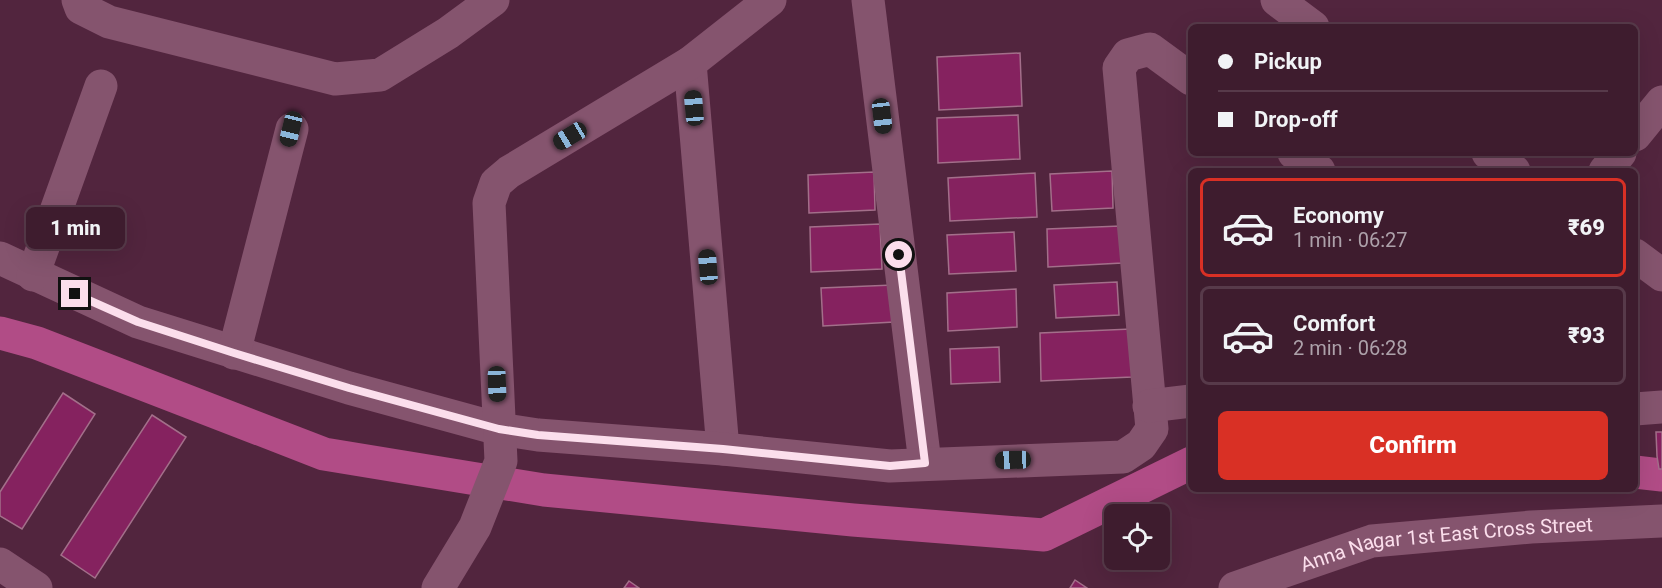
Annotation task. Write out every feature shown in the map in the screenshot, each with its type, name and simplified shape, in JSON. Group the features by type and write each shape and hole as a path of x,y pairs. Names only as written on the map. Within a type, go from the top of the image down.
{"street":[{"path":"78,0 81,8 109,22 335,78 380,75 448,33 493,0"},
{"path":"438,588 475,526 500,445 489,203 496,183 509,172 690,63 770,0"},
{"path":"868,0 925,463"},
{"path":"1277,0 1309,24"},
{"path":"0,258 138,322 349,388 500,445 538,435 723,449 890,466 1123,457 1141,445 1152,429 1119,68 1128,55 1150,49 1188,77"},
{"path":"690,63 723,449"},
{"path":"33,275 101,86"},
{"path":"1638,131 1662,102"},
{"path":"234,353 291,129"},
{"path":"1298,156 1315,168"},
{"path":"1492,156 1510,168"},
{"path":"1608,168 1618,156"},
{"path":"1149,406 1188,401"},
{"path":"1638,409 1662,407"},
{"name":"Anna Nagar 1st East Cross Street","path":"1235,588 1372,541 1531,527 1662,521"},
{"path":"0,564 36,588"}],"building":[{"path":"1020,53 1022,106 939,110 937,57"},
{"path":"1018,115 1020,159 938,163 937,118"},
{"path":"1112,171 1113,208 1052,211 1050,174"},
{"path":"874,172 875,210 809,213 808,175"},
{"path":"1035,173 1037,217 950,221 948,178"},
{"path":"880,224 882,269 811,272 810,227"},
{"path":"1120,226 1122,263 1048,267 1047,229"},
{"path":"1014,232 1016,271 949,274 947,235"},
{"path":"1117,282 1119,315 1056,318 1054,285"},
{"path":"893,285 894,322 823,326 821,288"},
{"path":"1016,289 1017,327 948,331 947,293"},
{"path":"1131,329 1132,377 1041,381 1040,333"},
{"path":"999,347 1000,382 951,384 950,349"},
{"path":"63,393 95,414 22,529 0,516 0,492"},
{"path":"152,415 186,437 95,578 61,555"},
{"path":"1656,432 1662,432 1662,469 1659,469"},
{"path":"1075,580 1087,588 1070,588"},
{"path":"629,581 639,588 624,588"}],"waterway":[{"path":"0,333 37,343 324,454 544,490 853,520 1044,535 1188,464"},
{"path":"1638,472 1662,475"}],"route":[{"path":"75,294 138,322 234,353 349,388 499,429 538,435 723,449 890,466 925,463 899,255"}]}
